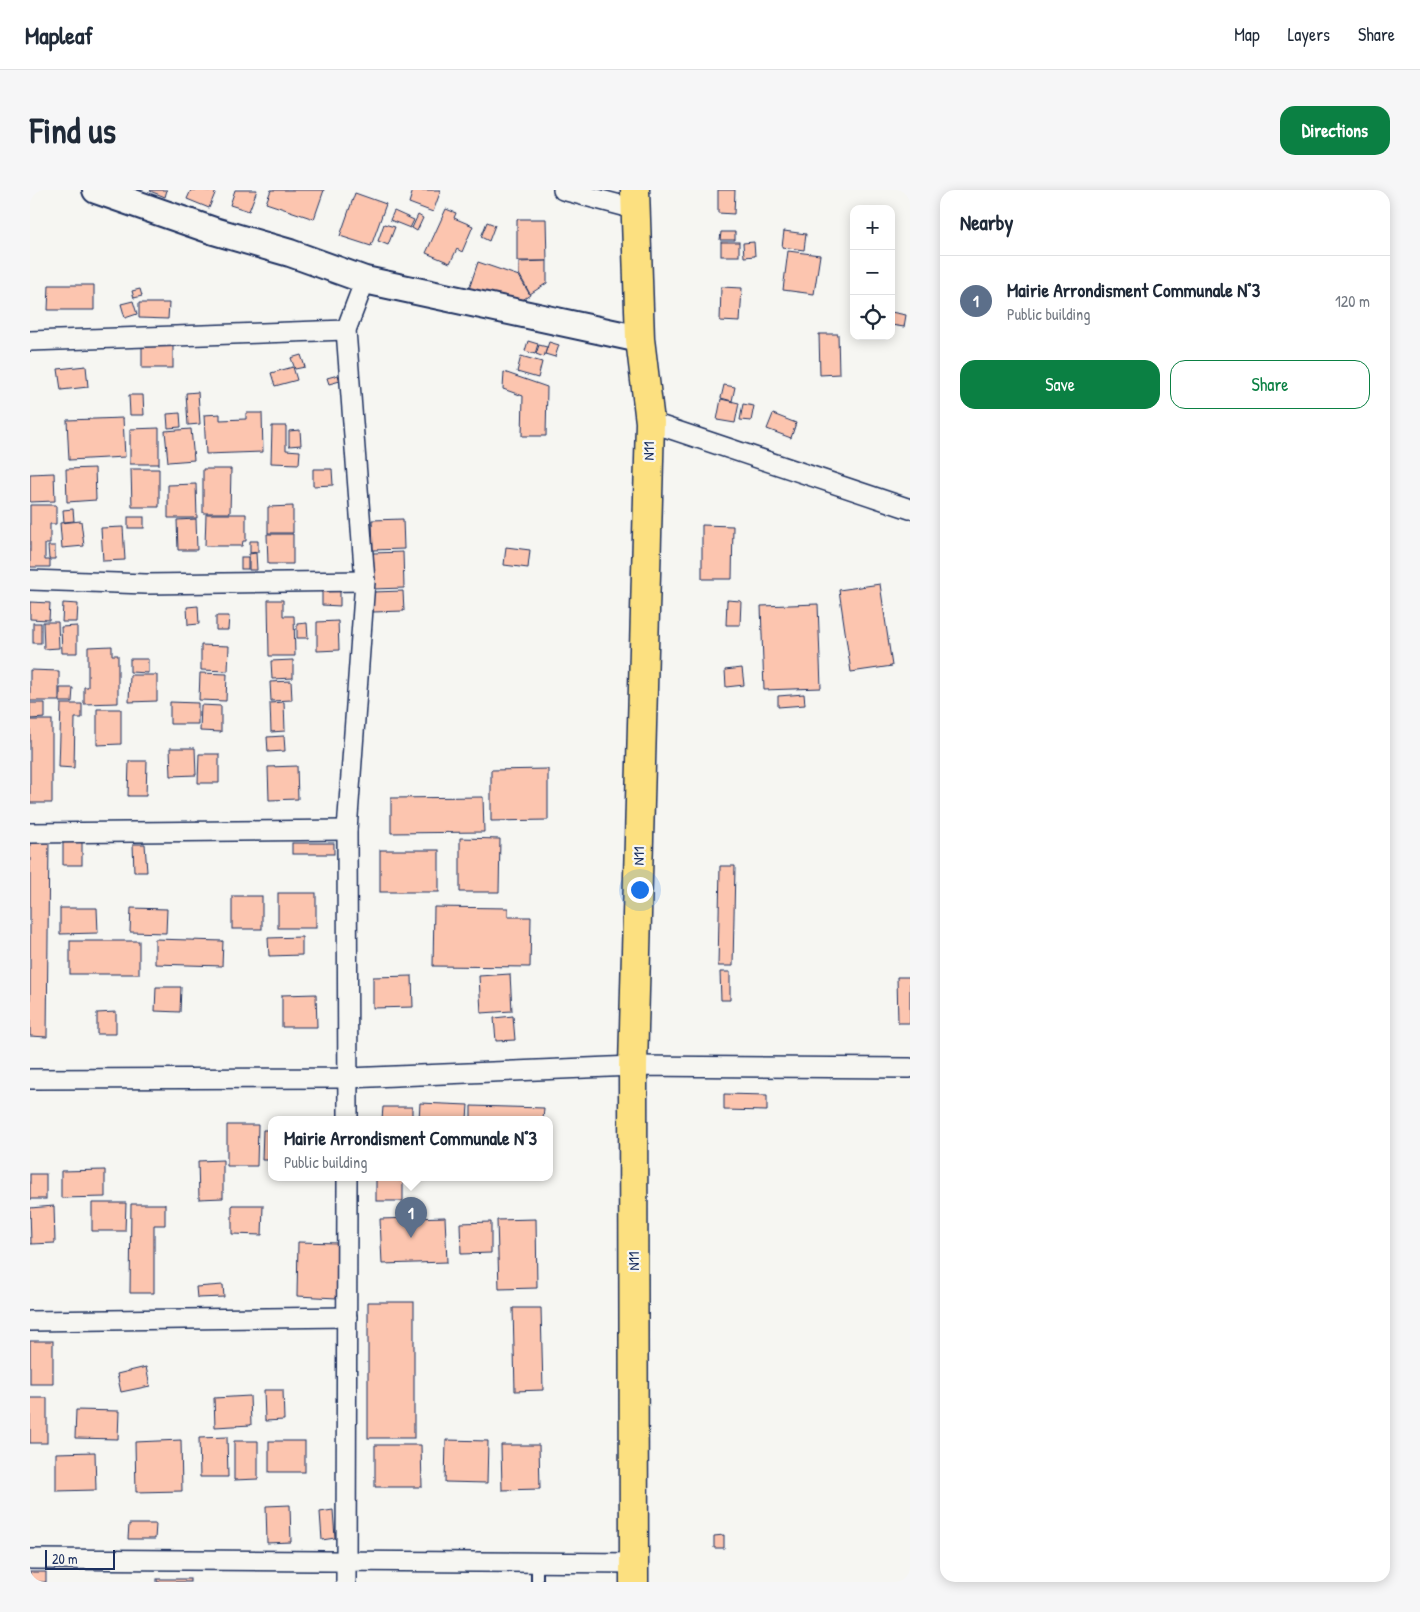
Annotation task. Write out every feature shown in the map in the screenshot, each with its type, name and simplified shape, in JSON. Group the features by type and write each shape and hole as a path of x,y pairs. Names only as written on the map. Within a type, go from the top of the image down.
{"main road":[{"name":"N11","path":"635,199 640,339 650,422 633,1066 635,1573"}],"street":[{"path":"96,190 214,230 290,253 365,280 640,339"},
{"path":"563,190 635,199"},
{"path":"348,1116 347,830 365,581 346,330 365,280"},
{"path":"30,341 346,330"},
{"path":"650,422 910,509"},
{"path":"30,580 146,584 365,581"},
{"path":"30,833 347,830"},
{"path":"30,1079 348,1078 633,1066 910,1068"},
{"path":"346,1582 347,1181"},
{"path":"30,1321 347,1317"},
{"path":"30,1559 537,1563 635,1573"}],"lane":[{"path":"537,1563 537,1582"}],"building":[{"path":"151,190 167,190 165,197"},
{"path":"191,190 216,191 209,208 187,199"},
{"path":"235,190 257,190 249,211 230,205"},
{"path":"271,190 324,190 314,219 266,203"},
{"path":"413,190 441,190 433,212 409,203"},
{"path":"718,190 735,190 734,214 718,213"},
{"path":"355,193 386,204 371,246 340,236"},
{"path":"446,209 456,213 454,218 473,226 462,252 457,249 450,263 426,253"},
{"path":"394,211 414,220 410,228 390,220"},
{"path":"418,215 423,218 417,231 412,228"},
{"path":"517,219 546,219 547,261 517,261"},
{"path":"487,222 495,225 489,241 481,237"},
{"path":"384,224 395,227 388,245 378,241"},
{"path":"784,231 806,234 804,250 782,247"},
{"path":"721,232 735,232 735,240 720,240"},
{"path":"721,242 739,242 739,256 721,256"},
{"path":"754,242 755,256 744,257 743,243"},
{"path":"788,251 820,255 814,294 783,290"},
{"path":"547,261 547,283 530,294 519,274 519,262"},
{"path":"478,262 519,276 530,295 518,303 469,289"},
{"path":"49,285 94,285 94,310 48,310"},
{"path":"721,287 742,288 740,322 720,321"},
{"path":"140,289 142,296 134,298 132,291"},
{"path":"133,301 137,314 125,318 121,304"},
{"path":"139,303 169,303 168,319 139,318"},
{"path":"895,313 906,315 904,327 895,326"},
{"path":"819,334 838,334 839,374 820,375"},
{"path":"528,341 538,344 535,354 525,351"},
{"path":"549,342 559,345 555,357 545,354"},
{"path":"142,344 173,344 173,368 142,368"},
{"path":"539,345 547,347 544,357 536,354"},
{"path":"301,355 305,367 295,369 291,358"},
{"path":"521,356 542,362 538,378 517,372"},
{"path":"86,366 88,387 61,390 58,369"},
{"path":"293,367 297,380 275,386 271,373"},
{"path":"504,372 547,387 546,436 522,436 523,396 503,389"},
{"path":"338,375 340,381 329,384 327,378"},
{"path":"724,385 735,387 732,401 721,398"},
{"path":"198,392 200,424 188,425 186,393"},
{"path":"129,395 143,395 144,415 130,415"},
{"path":"721,399 739,403 735,423 717,420"},
{"path":"743,404 754,406 751,421 740,420"},
{"path":"180,413 181,427 168,428 167,414"},
{"path":"246,413 262,413 263,452 206,454 204,415 220,414 220,420 246,419"},
{"path":"773,414 796,423 791,438 767,429"},
{"path":"123,418 125,457 69,460 67,420"},
{"path":"272,426 286,426 286,450 300,451 299,464 271,463"},
{"path":"159,428 159,464 130,464 130,429"},
{"path":"191,429 194,460 168,462 165,431"},
{"path":"300,430 301,445 289,446 289,431"},
{"path":"95,468 96,500 67,502 66,469"},
{"path":"131,469 159,469 159,507 132,507"},
{"path":"203,469 231,469 230,513 203,513"},
{"path":"313,469 332,469 333,485 313,486"},
{"path":"54,473 55,501 30,502 30,474"},
{"path":"196,484 197,518 168,518 168,485"},
{"path":"30,505 56,505 56,524 50,524 50,544 45,544 45,560 50,560 50,567 30,567"},
{"path":"293,506 293,533 268,533 268,507"},
{"path":"73,509 74,521 64,522 63,510"},
{"path":"206,514 246,514 246,541 243,541 242,546 205,546"},
{"path":"128,517 144,517 144,528 128,528"},
{"path":"196,519 197,550 178,550 177,520"},
{"path":"403,519 404,549 373,550 372,520"},
{"path":"81,521 84,546 62,548 60,523"},
{"path":"702,525 733,526 732,579 702,579"},
{"path":"123,527 125,560 103,561 101,528"},
{"path":"267,534 293,534 293,564 268,564"},
{"path":"250,541 258,541 258,552 250,553"},
{"path":"48,546 55,546 55,559 49,559"},
{"path":"506,547 530,550 528,568 504,565"},
{"path":"403,552 404,588 373,589 373,553"},
{"path":"256,553 257,570 249,570 249,554"},
{"path":"241,557 248,557 248,569 241,569"},
{"path":"880,584 892,666 851,672 839,590"},
{"path":"322,588 340,588 340,606 322,605"},
{"path":"403,591 404,611 373,612 373,592"},
{"path":"268,600 283,600 283,616 294,616 295,656 269,656"},
{"path":"727,600 741,601 740,625 726,625"},
{"path":"30,602 50,603 49,620 30,619"},
{"path":"63,603 78,604 77,622 62,622"},
{"path":"818,604 821,688 764,690 761,606"},
{"path":"198,606 199,624 188,625 187,607"},
{"path":"216,616 229,616 228,630 216,630"},
{"path":"338,621 339,650 317,651 317,622"},
{"path":"43,622 58,622 59,648 44,649"},
{"path":"33,623 41,623 41,643 33,643"},
{"path":"307,623 308,638 297,638 297,624"},
{"path":"77,626 77,653 62,653 61,627"},
{"path":"201,645 229,646 228,671 201,670"},
{"path":"112,646 112,655 118,655 118,703 84,704 84,687 88,687 88,647"},
{"path":"130,659 148,659 148,673 130,672"},
{"path":"293,660 293,678 272,679 271,661"},
{"path":"742,668 744,685 726,687 725,670"},
{"path":"30,670 59,671 59,701 30,701"},
{"path":"200,673 227,674 226,701 199,700"},
{"path":"130,675 157,675 157,701 129,702"},
{"path":"291,681 292,700 271,701 270,682"},
{"path":"60,688 73,688 72,702 60,702"},
{"path":"804,694 805,705 778,707 778,696"},
{"path":"170,702 198,703 198,724 170,724"},
{"path":"284,702 285,731 271,732 270,703"},
{"path":"30,703 45,703 45,718 30,719"},
{"path":"61,704 82,704 82,718 75,718 74,768 59,767"},
{"path":"201,705 221,706 221,732 200,731"},
{"path":"97,709 121,709 121,744 97,745"},
{"path":"30,720 52,720 52,803 30,803"},
{"path":"284,736 285,751 268,752 267,737"},
{"path":"170,748 195,748 196,775 171,776"},
{"path":"199,754 219,754 219,783 198,783"},
{"path":"129,761 147,761 146,796 128,796"},
{"path":"297,766 298,799 269,800 268,767"},
{"path":"548,769 548,820 491,821 491,770"},
{"path":"483,797 484,832 391,833 391,798"},
{"path":"460,838 500,839 499,892 460,892"},
{"path":"30,839 49,839 47,1037 30,1036"},
{"path":"63,840 82,840 82,865 63,865"},
{"path":"292,843 334,843 334,854 292,854"},
{"path":"133,844 145,844 147,872 134,872"},
{"path":"380,850 439,850 439,892 380,892"},
{"path":"720,866 735,866 733,966 718,966"},
{"path":"278,893 316,893 316,928 278,928"},
{"path":"232,896 262,896 262,929 232,929"},
{"path":"434,907 508,908 508,917 531,917 530,967 433,966"},
{"path":"60,908 97,908 98,933 60,934"},
{"path":"131,908 167,909 166,933 130,932"},
{"path":"302,937 302,955 269,956 268,938"},
{"path":"155,939 223,941 222,966 155,964"},
{"path":"70,941 139,941 139,974 70,974"},
{"path":"720,972 730,972 730,1000 721,1000"},
{"path":"510,974 512,1011 481,1013 479,976"},
{"path":"412,976 413,1007 373,1008 373,977"},
{"path":"897,977 910,977 910,1023 898,1023"},
{"path":"156,987 181,987 180,1012 155,1011"},
{"path":"316,994 317,1027 282,1027 282,995"},
{"path":"116,1012 116,1034 97,1034 97,1013"},
{"path":"513,1016 515,1040 496,1041 494,1018"},
{"path":"724,1094 767,1095 767,1111 724,1110"},
{"path":"420,1103 468,1105 467,1116 419,1116"},
{"path":"471,1106 544,1108 543,1116 471,1116"},
{"path":"383,1107 412,1107 412,1116 382,1116"},
{"path":"227,1125 258,1125 257,1166 227,1166"},
{"path":"263,1130 268,1130 268,1160 262,1160"},
{"path":"223,1160 223,1198 199,1199 198,1161"},
{"path":"105,1170 105,1197 61,1198 61,1171"},
{"path":"30,1174 46,1174 46,1199 30,1199"},
{"path":"376,1181 403,1181 403,1201 376,1201"},
{"path":"92,1203 126,1203 125,1231 92,1231"},
{"path":"131,1204 165,1204 165,1225 154,1225 154,1293 130,1293"},
{"path":"232,1205 263,1205 262,1235 232,1234"},
{"path":"54,1206 55,1243 31,1244 30,1208"},
{"path":"445,1217 447,1262 382,1264 380,1219"},
{"path":"536,1219 537,1288 499,1289 497,1220"},
{"path":"491,1222 491,1253 461,1254 460,1223"},
{"path":"298,1242 339,1243 337,1298 297,1296"},
{"path":"223,1285 224,1297 197,1298 196,1287"},
{"path":"368,1302 414,1302 414,1438 368,1438"},
{"path":"513,1308 541,1308 543,1390 515,1391"},
{"path":"30,1341 53,1341 53,1384 30,1384"},
{"path":"146,1367 150,1386 121,1392 117,1374"},
{"path":"264,1390 283,1390 284,1420 265,1421"},
{"path":"250,1396 251,1425 215,1427 214,1398"},
{"path":"30,1398 47,1398 47,1443 30,1443"},
{"path":"76,1410 119,1411 118,1439 75,1438"},
{"path":"227,1437 228,1477 200,1477 199,1438"},
{"path":"181,1440 182,1491 136,1492 135,1442"},
{"path":"446,1440 488,1441 487,1483 445,1482"},
{"path":"234,1441 258,1441 258,1479 234,1480"},
{"path":"269,1441 305,1441 305,1472 269,1472"},
{"path":"375,1445 421,1445 422,1487 375,1487"},
{"path":"501,1445 539,1445 540,1489 502,1490"},
{"path":"95,1452 96,1490 56,1491 56,1453"},
{"path":"290,1505 291,1542 267,1543 266,1506"},
{"path":"333,1510 335,1538 322,1540 320,1512"},
{"path":"129,1524 156,1524 155,1539 128,1539"},
{"path":"724,1535 724,1548 714,1548 714,1536"},
{"path":"30,1572 46,1572 46,1582 30,1582"},
{"path":"157,1579 190,1579 190,1582 157,1582"}],"place":[{"name":"Mairie Arrondisment Communale N°3","path":"411,1238"}]}
